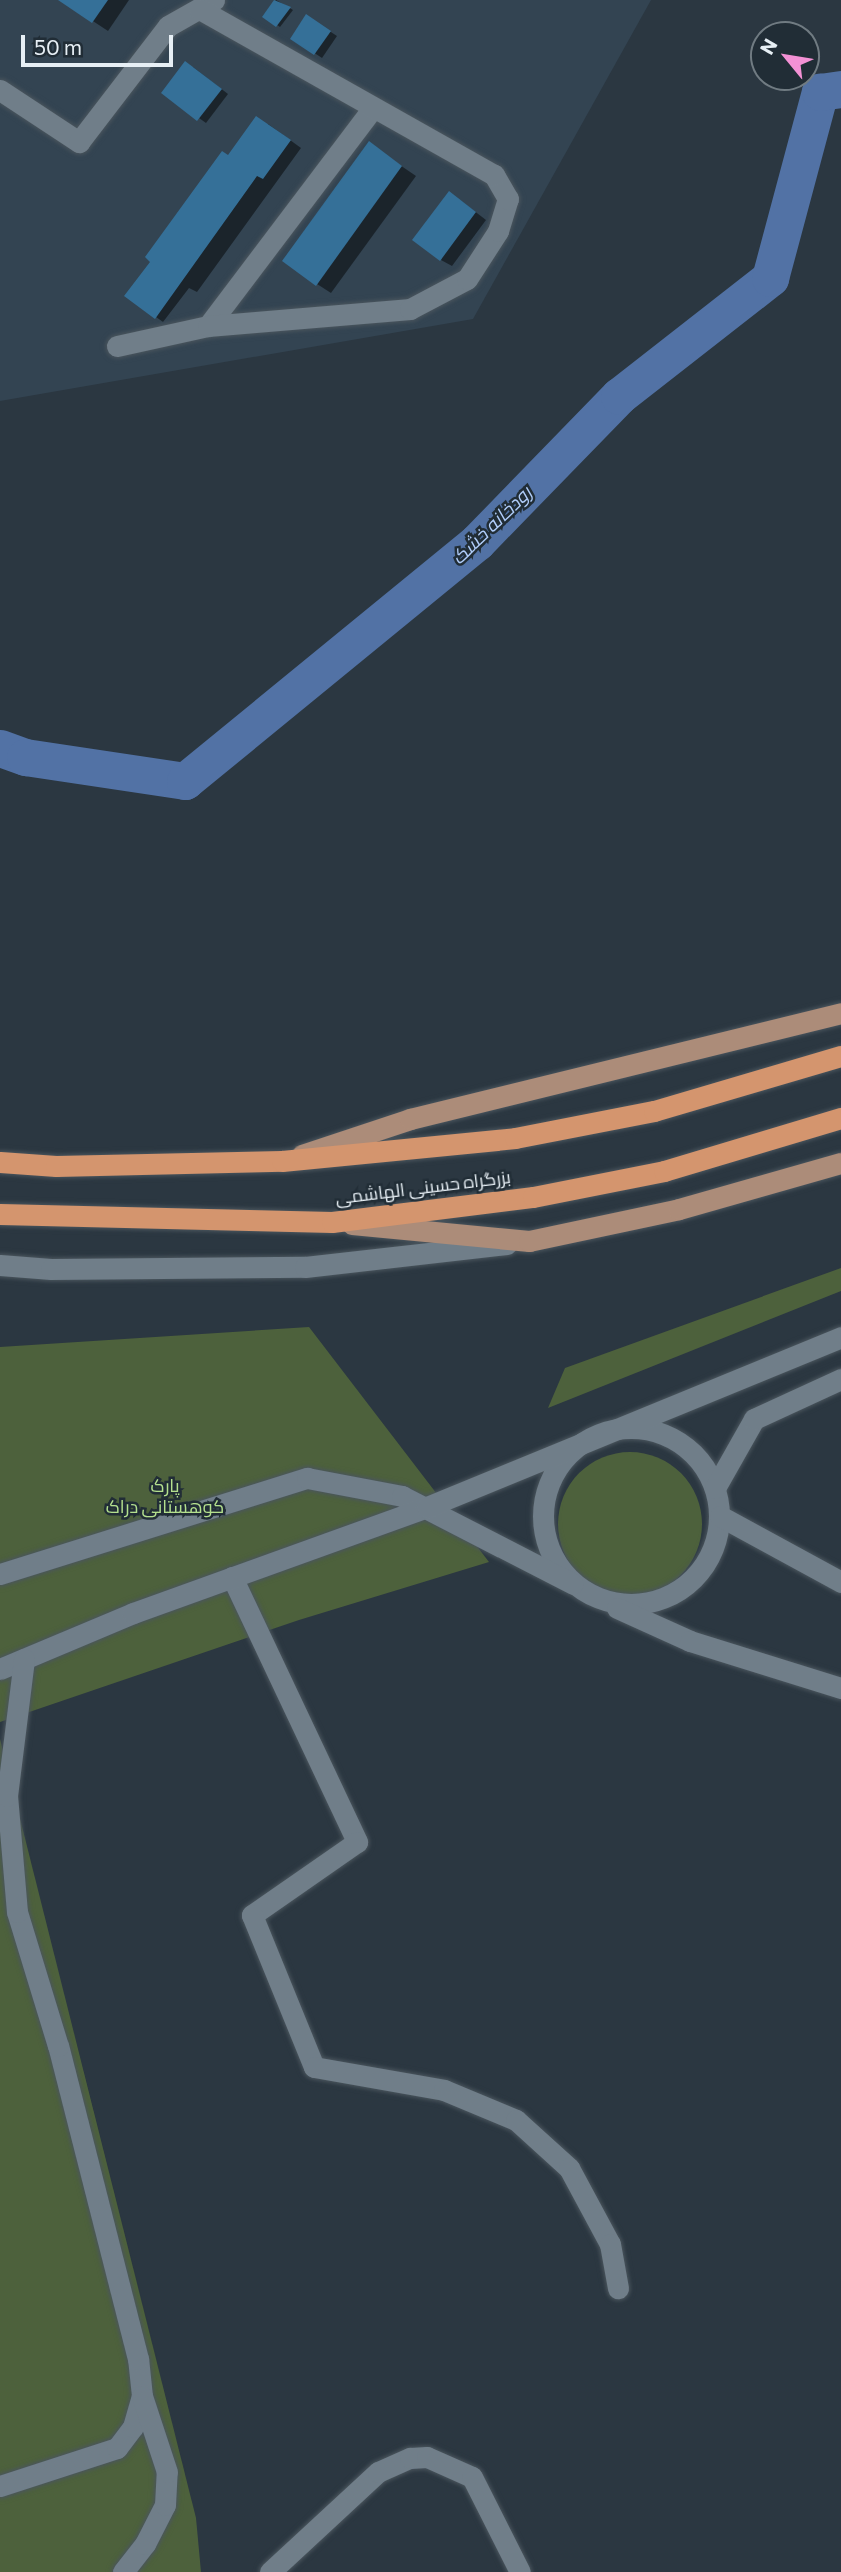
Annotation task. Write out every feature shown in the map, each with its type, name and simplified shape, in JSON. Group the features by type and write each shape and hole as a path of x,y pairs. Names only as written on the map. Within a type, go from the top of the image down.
{"highway":[{"path":"0,1162 57,1166 282,1161 515,1138 654,1111 841,1056"},
{"name":"بزرگراه حسینی الهاشمی","path":"0,1214 332,1222 533,1197 664,1171 841,1118"}],"main road":[{"path":"282,1161 410,1119 841,1013"},
{"path":"332,1222 529,1241 679,1209 841,1163"}],"street":[{"path":"0,90 79,142 168,26 207,4 372,109 494,175 508,199 498,231 467,279 410,309 208,326 117,346"},
{"path":"208,326 372,109"},
{"path":"0,1265 51,1269 305,1267 529,1241"},
{"path":"0,1669 232,1577 427,1507 600,1433 832,1341 839,1380 754,1419 715,1489"},
{"path":"573,1584 550,1551 543,1532 543,1501 552,1475 573,1449 600,1433 629,1427 657,1431 683,1444 696,1457 715,1489 720,1516 715,1544 707,1561 682,1589 657,1602 629,1606 599,1600"},
{"path":"0,1574 307,1478 370,1487 427,1507 599,1600 690,1641 841,1688"},
{"path":"720,1516 841,1582"},
{"path":"232,1577 357,1842 252,1914 314,2067 444,2090 516,2120 569,2168 610,2244 618,2288"},
{"path":"24,1659 7,1796 17,1912 58,2046 138,2359 142,2396 167,2472 165,2505 145,2544 123,2572"},
{"path":"0,2486 117,2448 133,2427 142,2396"},
{"path":"270,2572 378,2472 410,2458 427,2456 472,2477 520,2572"}],"shaded area":[{"path":"0,0 651,0 473,319 0,401"}],"green space":[{"path":"841,1268 841,1291 548,1408 565,1368"},
{"name":"پارک کوهستانی دراک","path":"309,1327 489,1562 299,1620 0,1722 0,1347"},
{"path":"630,1452 657,1458 681,1473 696,1497 702,1524 696,1551 681,1575 657,1590 630,1596 603,1590 579,1575 564,1551 558,1524 564,1497 579,1473 603,1458"},
{"path":"0,1739 196,2518 201,2572 0,2572"}],"building":[{"path":"58,0 108,0 92,23"},
{"path":"274,0 291,7 276,27 262,17"},
{"path":"306,14 331,31 314,55 290,39"},
{"path":"185,61 222,89 197,121 161,93"},
{"path":"256,116 291,140 263,179 257,176 155,319 124,296 150,262 145,257 222,151 228,155"},
{"path":"369,141 402,166 316,286 282,261"},
{"path":"449,191 476,212 440,261 412,240"}],"waterway":[{"name":"رودخانه خشک","path":"0,748 25,757 185,781 477,542 619,396 770,278 820,92 841,89"}]}
